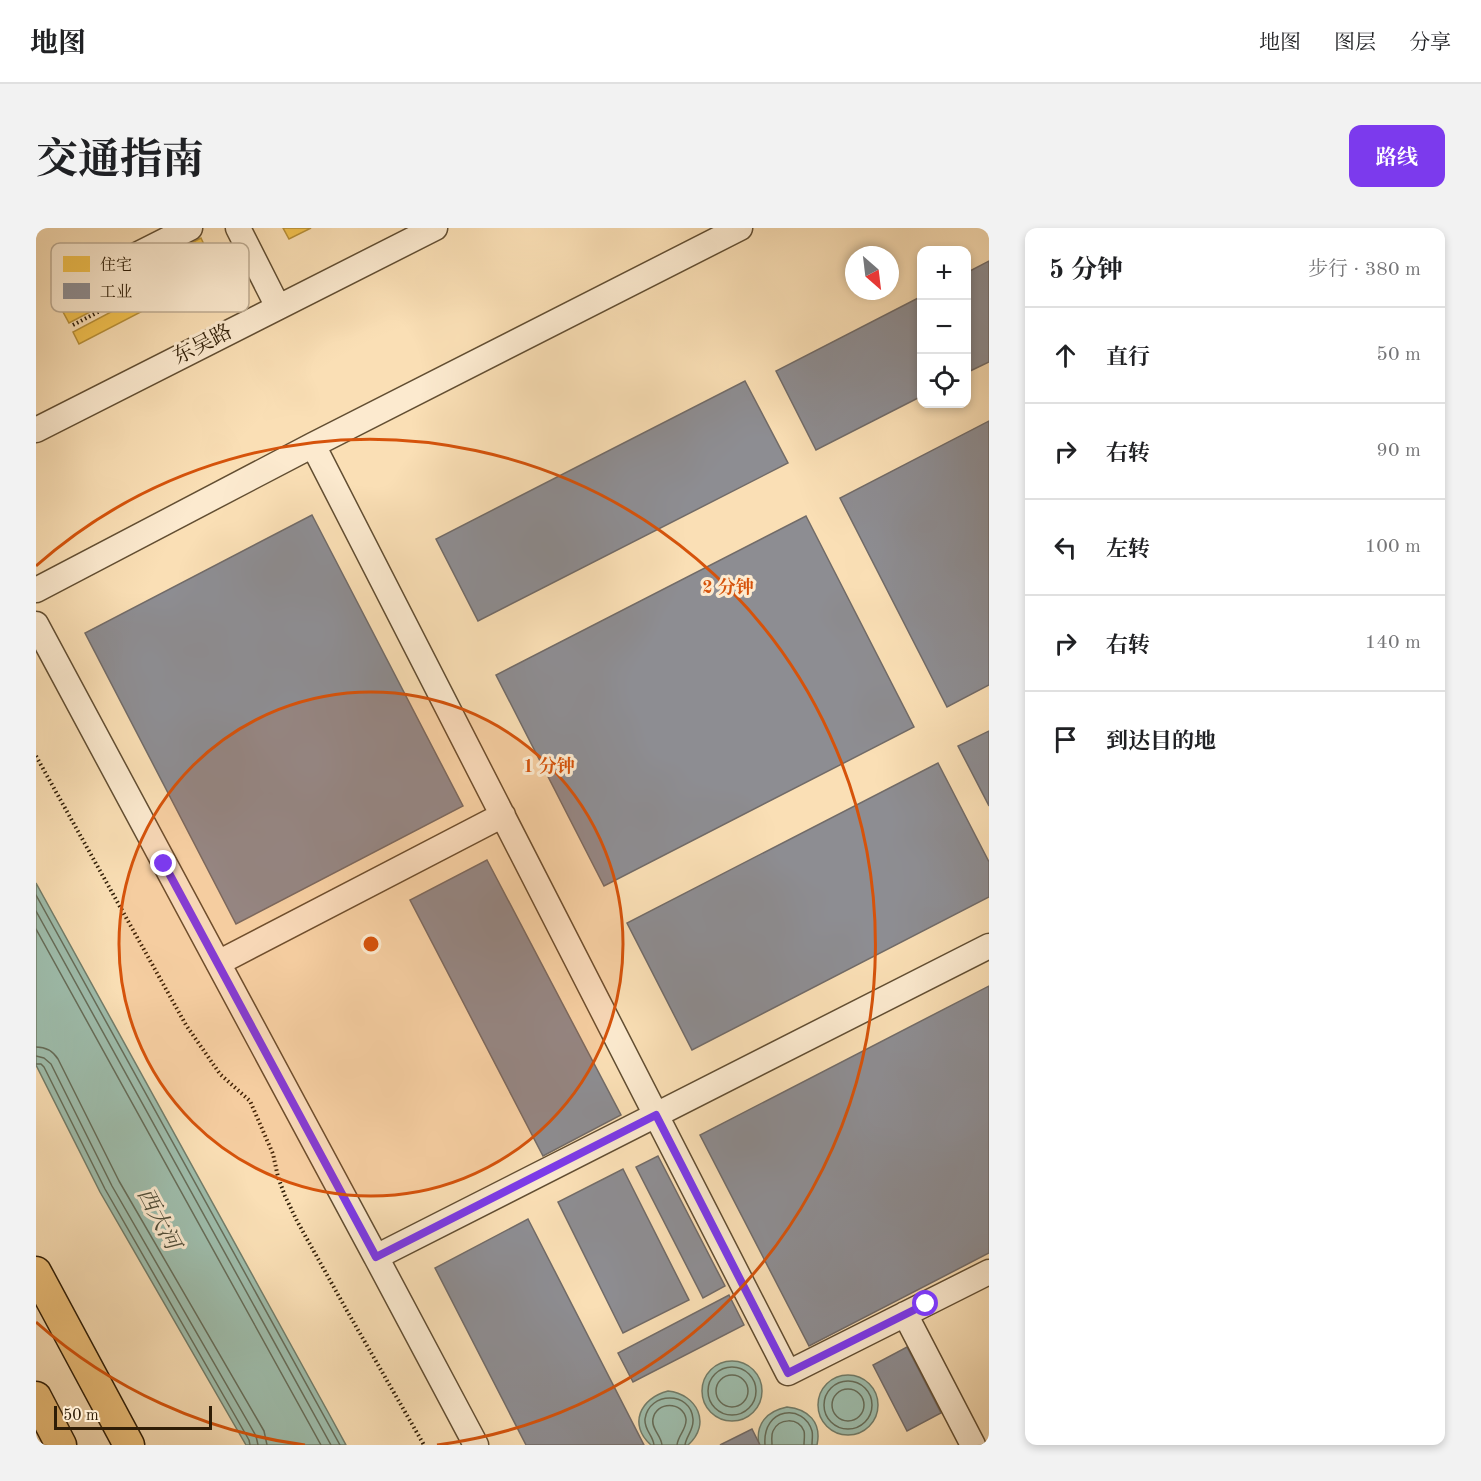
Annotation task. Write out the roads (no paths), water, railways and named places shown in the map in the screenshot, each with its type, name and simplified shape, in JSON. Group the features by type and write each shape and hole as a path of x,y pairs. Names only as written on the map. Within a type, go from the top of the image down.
{"main road":[{"path":"36,1272 129,1445"},
{"path":"36,1397 61,1445"}],"street":[{"path":"160,243 190,228"},
{"name":"东吴路","path":"36,430 435,228"},
{"path":"36,590 313,445 740,228"},
{"path":"249,251 278,307"},
{"path":"313,445 788,1373 989,1272"},
{"path":"36,624 476,1445"},
{"path":"218,963 503,816"},
{"path":"376,1257 989,946"},
{"path":"905,1314 973,1445"}],"water":[{"name":"西大河","path":"36,883 346,1445 246,1445 100,1192 36,1065"},
{"path":"732,1361 749,1366 757,1374 762,1391 757,1408 749,1416 732,1421 715,1416 707,1408 702,1391 707,1374 715,1366"},
{"path":"848,1375 865,1380 873,1388 878,1405 873,1422 865,1430 848,1435 831,1430 823,1422 818,1405 823,1388 831,1380"},
{"path":"668,1391 687,1398 698,1411 699,1428 688,1445 651,1445 640,1429 640,1413 644,1406 658,1395"},
{"path":"787,1407 795,1408 812,1418 817,1430 817,1445 759,1445 759,1431 764,1420 768,1415"}]}
